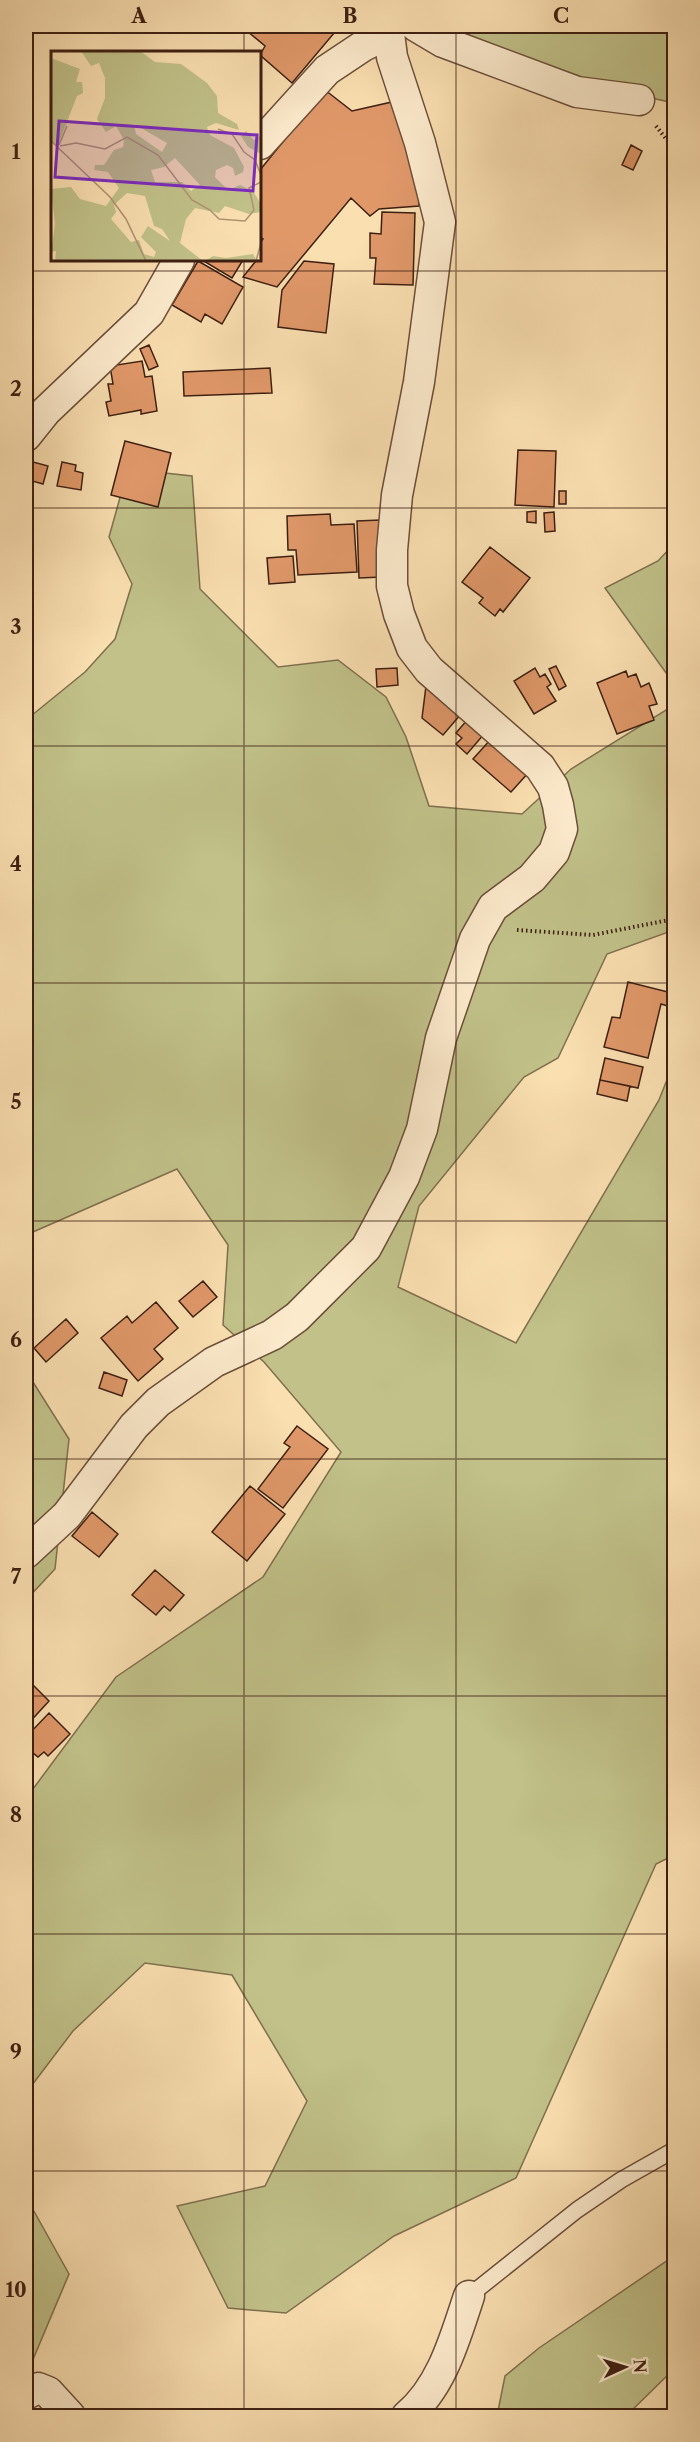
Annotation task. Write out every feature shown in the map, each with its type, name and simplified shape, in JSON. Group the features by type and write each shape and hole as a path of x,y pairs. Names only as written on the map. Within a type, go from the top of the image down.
{"street":[{"path":"26,1552 68,1515 134,1426 158,1402 214,1362 272,1335 297,1317 366,1248 404,1177 422,1129 441,1038 475,939 493,907 532,878 554,852 561,829 553,787 540,767 429,670 412,648 399,614 392,585 392,550 397,495 419,382 440,222 420,143 392,57 399,28"},
{"path":"261,143 327,70 363,46 399,28 578,92 639,100"},
{"path":"26,436 46,411 149,313 178,261"},
{"path":"407,2416 418,2407 448,2358 469,2296"},
{"path":"26,2394 38,2388 48,2392 69,2416"}],"lane":[{"path":"469,2296 577,2210 621,2180 675,2150"}],"path":[{"path":"483,924 526,931 592,935 675,919"}],"green space":[{"path":"445,26 674,26 674,103 597,86"},
{"path":"128,469 192,476 200,589 278,667 338,660 386,697 406,737 429,806 522,814 571,769 674,705 674,930 607,954 558,1058 524,1077 419,1206 398,1287 516,1343 659,1100 674,1062 674,1855 656,1864 516,2178 394,2236 286,2313 228,2308 177,2206 265,2186 307,2101 232,1975 145,1963 73,2031 26,2093 26,1789 30,1793 116,1677 263,1577 341,1452 264,1362 223,1325 228,1245 177,1169 26,1235 26,720 85,672 115,639 132,584 109,537"},
{"path":"674,544 674,684 605,588 658,561"},
{"path":"26,1371 69,1439 55,1569 26,1600"},
{"path":"26,2197 69,2274 26,2376"},
{"path":"674,2256 674,2369 626,2416 497,2416 505,2376 539,2348"}],"building":[{"path":"252,26 340,26 292,83 261,56 265,46 247,31"},
{"path":"325,90 352,111 392,102 419,183 419,206 379,209 370,216 351,198 277,287 243,277 254,261 261,261 263,239 261,238 261,169"},
{"path":"631,145 642,151 633,170 622,165"},
{"path":"382,212 415,213 413,285 374,284 376,258 370,258 370,233 381,234"},
{"path":"198,261 243,287 222,324 205,314 201,322 172,305"},
{"path":"204,261 242,261 232,278"},
{"path":"304,261 334,264 326,333 278,327 282,290"},
{"path":"149,345 158,366 149,370 140,349"},
{"path":"142,361 145,377 152,376 157,411 141,414 141,410 109,416 106,402 111,401 108,384 113,384 110,366"},
{"path":"270,368 272,393 184,396 183,372"},
{"path":"125,441 171,453 158,507 111,495"},
{"path":"518,450 556,451 554,507 515,505"},
{"path":"33,462 48,466 43,484 29,480"},
{"path":"62,462 76,465 75,471 83,473 81,490 57,486"},
{"path":"559,491 566,491 566,504 559,504"},
{"path":"536,511 536,523 527,522 527,512"},
{"path":"554,512 555,531 545,532 544,513"},
{"path":"330,514 331,525 354,524 357,572 298,575 296,550 288,550 287,516"},
{"path":"380,520 382,577 359,578 357,521"},
{"path":"490,547 530,578 503,612 500,609 495,616 479,603 483,598 462,582"},
{"path":"293,556 295,582 269,584 267,558"},
{"path":"556,666 566,686 559,690 549,669"},
{"path":"397,668 398,685 377,687 376,669"},
{"path":"535,668 540,677 545,674 551,684 547,687 556,701 534,714 514,681"},
{"path":"626,671 628,677 636,674 641,687 649,683 657,704 649,706 654,720 617,734 597,683"},
{"path":"426,686 461,714 443,735 422,718"},
{"path":"468,719 484,734 467,754 456,744 462,738 456,733"},
{"path":"491,739 529,772 511,792 473,759"},
{"path":"628,982 672,993 668,1006 661,1004 648,1058 604,1047 612,1017 620,1018"},
{"path":"605,1058 643,1067 638,1088 600,1080"},
{"path":"600,1080 630,1086 627,1101 597,1094"},
{"path":"203,1281 217,1297 193,1317 179,1301"},
{"path":"156,1302 178,1328 154,1349 163,1359 138,1381 101,1338 127,1316 132,1323"},
{"path":"66,1319 78,1333 46,1362 34,1348"},
{"path":"104,1372 127,1380 122,1396 99,1388"},
{"path":"297,1426 328,1449 283,1508 258,1489 290,1447 284,1443"},
{"path":"250,1486 285,1514 247,1561 212,1532"},
{"path":"92,1512 118,1534 99,1557 72,1536"},
{"path":"155,1570 184,1595 170,1611 164,1606 156,1615 132,1595"},
{"path":"26,1678 49,1701 26,1726"},
{"path":"49,1713 70,1734 48,1756 44,1752 38,1757 27,1748 30,1744 26,1737"}]}
